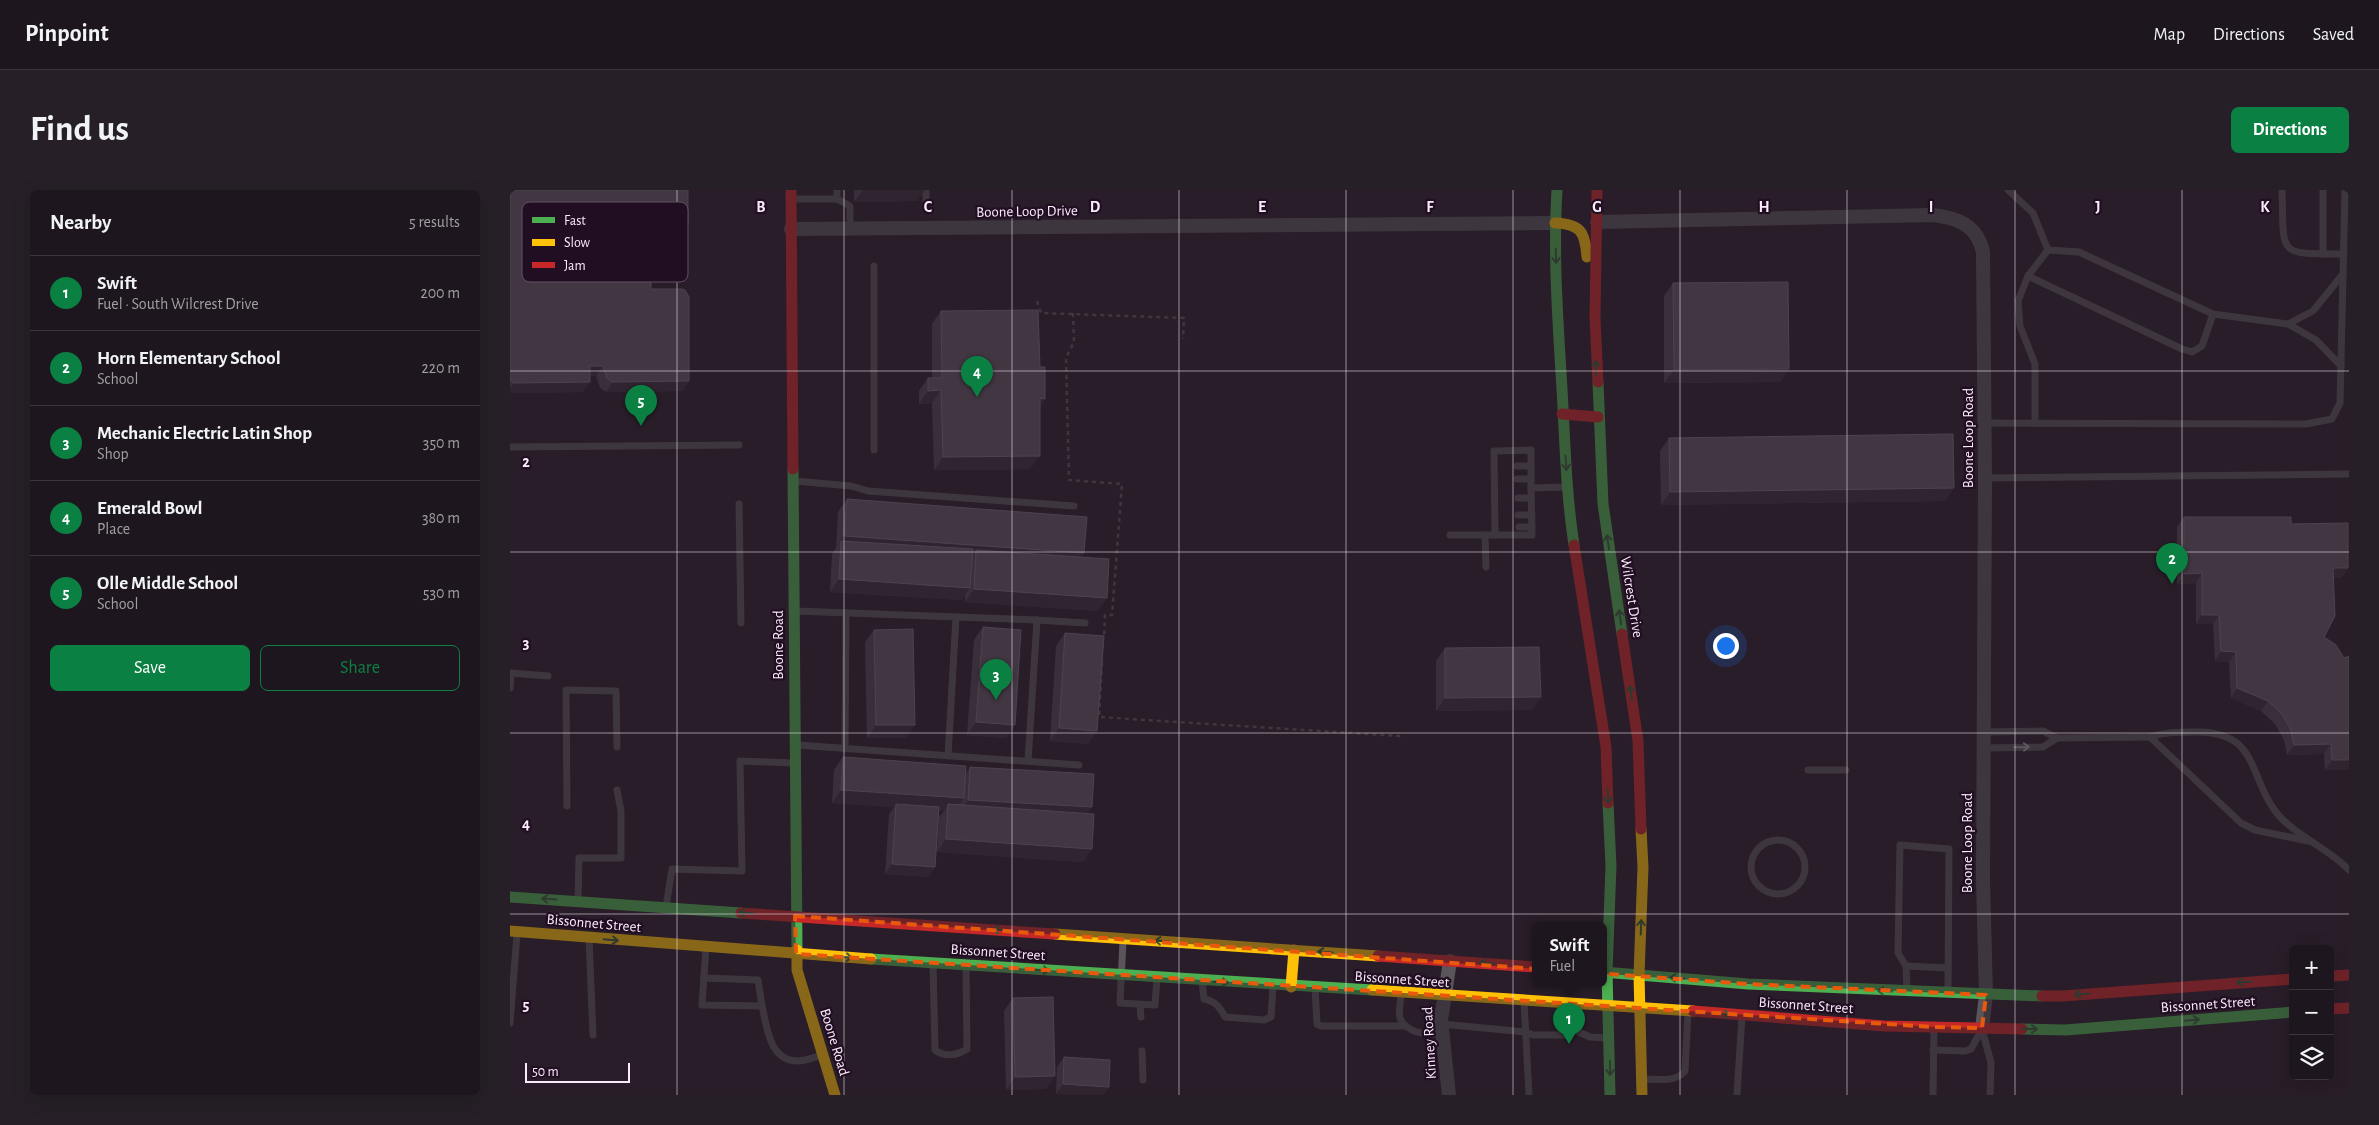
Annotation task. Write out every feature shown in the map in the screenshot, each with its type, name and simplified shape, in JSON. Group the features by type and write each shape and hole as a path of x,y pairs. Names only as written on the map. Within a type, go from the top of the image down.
{"main road":[{"path":"1557,190 1555,223 1562,414 1568,487 1585,578 1610,746 1611,866 1607,937"},
{"name":"Wilcrest Drive","path":"1596,190 1595,318 1603,504 1611,589 1634,742 1643,868 1639,976 1642,1095"},
{"name":"Boone Road","path":"791,195 796,954 797,970 835,1095"},
{"path":"1555,223 1576,226 1582,230 1587,240 1590,307 1595,318"},
{"path":"1562,414 1598,417"},
{"name":"Bissonnet Street","path":"510,897 1532,967"},
{"name":"Bissonnet Street","path":"513,931 966,966 1401,994 1609,1005 1884,1026 2064,1030 2289,1012"},
{"path":"1291,987 1294,950"},
{"name":"Bissonnet Street","path":"1607,972 1639,976 1948,995 2063,996 2289,979"},
{"path":"2334,976 2349,975"},
{"path":"1607,987 1609,1005 1610,1095"},
{"path":"2334,1010 2349,1008"}],"street":[{"name":"Boone Loop Road","path":"1596,222 1933,215 1963,222 1976,233 1983,252 1985,478 1983,880 1986,995 1982,1028"},
{"name":"Boone Loop Drive","path":"791,229 1555,223"},
{"name":"Kinney Road","path":"1449,1095 1442,1029 1443,996 1450,961"}],"lane":[{"path":"837,190 837,199"},
{"path":"926,190 926,202"},
{"path":"2282,190 2284,241 2289,250 2300,254 2344,254"},
{"path":"2323,190 2323,254"},
{"path":"1984,423 2306,424 2332,419 2340,403 2345,190"},
{"path":"2011,191 2033,213 2048,250"},
{"path":"791,195 837,199 850,206 850,228"},
{"path":"2035,423 2035,364 2020,326 2018,301 2028,276 2048,250"},
{"path":"2048,250 2078,252 2212,314 2288,324 2316,340 2341,366"},
{"path":"874,266 874,450"},
{"path":"2288,324 2313,311 2343,274"},
{"path":"2028,276 2192,352 2202,346 2212,314"},
{"path":"510,447 739,445"},
{"path":"1450,535 1495,535 1532,535 1531,450 1494,451 1495,535"},
{"path":"1494,466 1503,466"},
{"path":"1517,466 1531,466"},
{"path":"1985,478 2349,474"},
{"path":"1518,479 1531,479"},
{"path":"793,480 851,486 868,491 1074,506"},
{"path":"1494,480 1502,480"},
{"path":"1531,488 1568,487"},
{"path":"1494,498 1503,498"},
{"path":"1518,498 1531,498"},
{"path":"739,504 741,623"},
{"path":"1495,515 1503,515"},
{"path":"1518,515 1532,516"},
{"path":"1495,527 1504,527"},
{"path":"1519,527 1532,527"},
{"path":"1485,535 1486,567"},
{"path":"793,611 1085,623"},
{"path":"845,749 846,613"},
{"path":"948,756 956,617"},
{"path":"1028,761 1037,620"},
{"path":"510,688 510,673 548,676"},
{"path":"567,806 566,690 616,691 617,747"},
{"path":"1983,732 2043,731 2057,738 2150,737 2170,733 2212,732 2227,736 2248,755 2265,798 2282,819 2309,841 2330,852 2349,870"},
{"path":"2150,737 2241,823 2255,830 2309,841"},
{"path":"1983,748 2043,747 2057,738"},
{"path":"794,745 1079,765"},
{"path":"666,907 672,869 742,871 740,761 794,764"},
{"path":"1808,770 1846,770"},
{"path":"578,901 579,858 622,858 622,811 617,790"},
{"path":"1771,842 1788,842 1795,847 1804,861 1802,878 1798,886 1782,894 1764,890 1753,876 1751,867 1757,851 1771,842"},
{"path":"1907,992 1906,966 1898,953 1900,845 1949,849 1948,995"},
{"path":"510,1023 513,931"},
{"path":"589,938 594,1035"},
{"path":"1123,938 1120,1003 1155,1005 1157,978"},
{"path":"706,947 702,1005 762,1006"},
{"path":"933,963 935,1050 940,1054 959,1054 967,1049 966,966"},
{"path":"1906,966 1948,968"},
{"path":"704,978 758,980 770,1040 778,1054 798,1061 823,1055"},
{"path":"1202,981 1204,999 1212,1001 1222,1009 1225,1017 1264,1020 1271,1017 1274,985"},
{"path":"1314,988 1317,1024 1321,1026 1406,1026"},
{"path":"1401,994 1400,1018 1406,1026 1420,1034 1442,1029 1525,1032 1533,1035 1565,1035 1570,1028 1573,1004"},
{"path":"1524,1001 1529,1095"},
{"path":"1140,1005 1140,1017"},
{"path":"1642,1079 1676,1079 1681,1077 1685,1071 1688,1012"},
{"path":"1736,1095 1742,1016"},
{"path":"1570,1028 1590,1036 1609,1038"},
{"path":"1933,1095 1934,1028"},
{"path":"1933,1050 1965,1051 1971,1049 1982,1028"},
{"path":"1982,1028 1991,1063 1990,1095"},
{"path":"1142,1051 1143,1080"}],"path":[{"path":"1037,301 1041,312 1184,318 1183,340"},
{"path":"1073,314 1074,342 1066,358 1068,480 1122,484 1112,615 1105,615 1103,643"},
{"path":"1102,661 1099,717 1401,736"}],"highlighted area":[{"path":"795,916 1748,984 1986,995 1982,1028 1934,1027 796,954"}],"building":[{"path":"510,190 688,190 688,202 522,202 522,282 651,282 651,289 685,290 689,297 689,381 613,382 607,378 603,366 590,366 590,382 514,383 510,380"},
{"path":"1788,282 1789,369 1674,370 1673,283"},
{"path":"1038,310 1040,367 1045,367 1045,399 1040,398 1040,456 943,457 941,390 928,391 928,378 942,378 941,311"},
{"path":"1953,434 1954,488 1670,492 1669,438"},
{"path":"847,499 1087,517 1084,553 844,536"},
{"path":"2184,517 2291,517 2291,524 2348,523 2348,568 2333,568 2335,616 2324,637 2336,645 2344,658 2349,656 2349,760 2332,760 2331,744 2294,745 2291,730 2282,714 2268,701 2237,688 2236,652 2221,651 2219,615 2202,615 2202,573 2184,574"},
{"path":"841,541 973,549 970,588 839,579"},
{"path":"976,550 1109,559 1107,598 974,589"},
{"path":"983,627 1021,630 1015,725 976,722"},
{"path":"913,629 915,725 876,725 874,630"},
{"path":"1065,633 1104,636 1097,731 1059,728"},
{"path":"1539,647 1541,697 1445,698 1445,648"},
{"path":"843,757 966,766 964,798 841,790"},
{"path":"970,767 1094,774 1092,807 968,800"},
{"path":"896,804 939,807 935,867 892,864"},
{"path":"948,804 1094,814 1092,849 946,839"},
{"path":"1053,997 1055,1076 1015,1077 1013,998"},
{"path":"1064,1057 1110,1060 1109,1087 1063,1084"}],"traffic: fast":[{"path":"1557,190 1556,265 1558,314 1567,486 1574,545"},
{"path":"1598,382 1603,504 1622,634"},
{"path":"793,469 797,950"},
{"path":"1608,803 1611,866 1607,972 1610,1095"},
{"path":"510,897 741,913"},
{"path":"871,959 1372,990"},
{"path":"1607,972 1748,984 2042,996"},
{"path":"2022,1029 2065,1030 2289,1012"}],"traffic: slow":[{"path":"1555,223 1571,225 1580,231 1585,241 1587,257"},
{"path":"1641,829 1643,867 1639,975 1642,1095"},
{"path":"510,931 871,959"},
{"path":"1055,934 1378,956"},
{"path":"797,950 797,970 835,1095"},
{"path":"1291,987 1294,950"},
{"path":"1372,990 1693,1011"}],"traffic: jam":[{"path":"791,190 793,469"},
{"path":"1597,190 1595,318 1598,382"},
{"path":"1562,414 1598,417"},
{"path":"1574,545 1606,747 1608,803"},
{"path":"1622,634 1638,741 1641,829"},
{"path":"741,913 1055,934"},
{"path":"1378,956 1532,967"},
{"path":"2334,976 2349,975"},
{"path":"2042,996 2289,979"},
{"path":"2334,1009 2349,1008"},
{"path":"1693,1011 1884,1026 2022,1029"}],"place":[{"name":"Emerald Bowl","path":"977,397"},
{"name":"Olle Middle School","path":"641,426"},
{"name":"Horn Elementary School","path":"2172,584"},
{"name":"Mechanic Electric Latin Shop","path":"996,700"},
{"name":"Swift","path":"1569,1044"}]}
